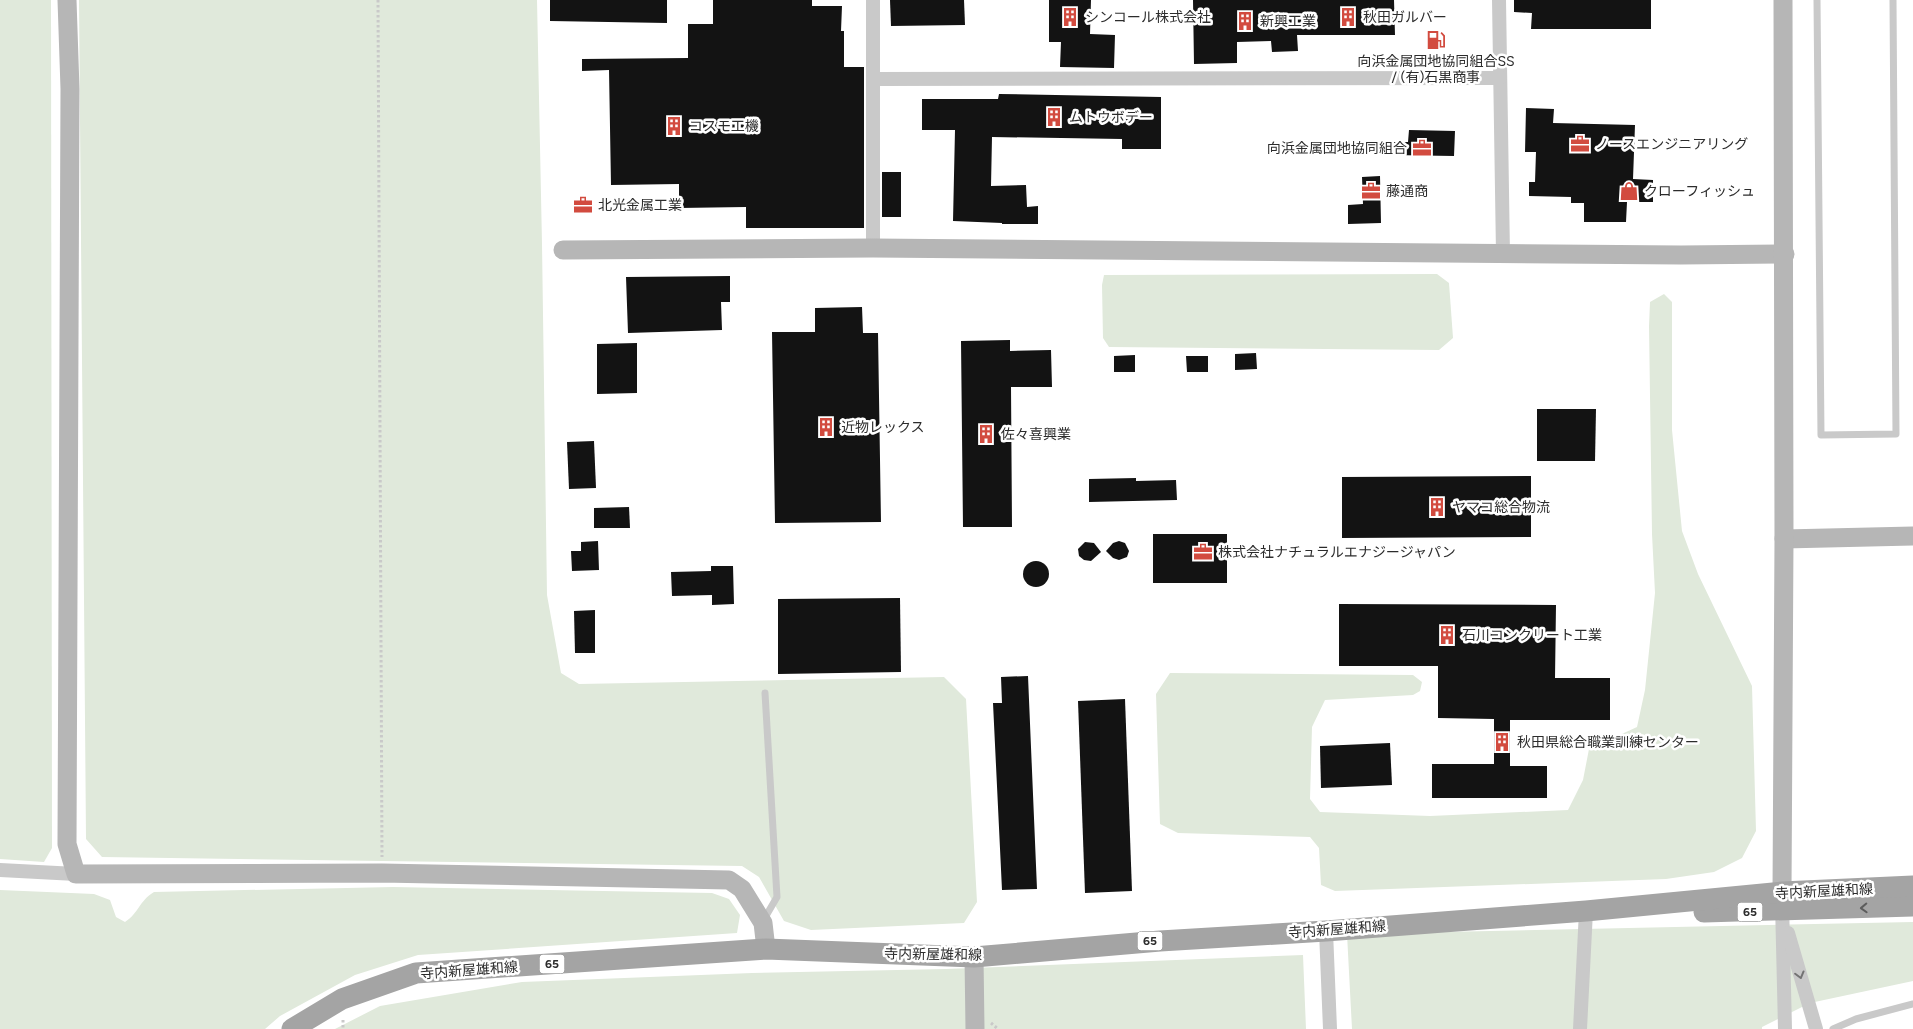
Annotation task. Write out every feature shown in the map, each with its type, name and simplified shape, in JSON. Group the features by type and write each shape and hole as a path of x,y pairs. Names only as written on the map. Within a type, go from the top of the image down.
{"main road":[{"name":"寺内新屋雄和線","path":"292,1029 342,999 416,973 766,948 974,957 1160,940 1326,931 1586,911 1782,902 1913,886"},
{"name":"寺内新屋雄和線","path":"1782,902 1913,906"}],"street":[{"path":"67,0 70,99 67,844 76,874"},
{"path":"873,248 874,0"},
{"path":"1499,0 1503,254"},
{"path":"1783,0 1785,254 1782,902 1785,1029"},
{"path":"873,80 1500,78"},
{"path":"564,250 873,248 1503,254 1785,254"},
{"path":"1784,539 1913,536"},
{"path":"0,870 76,874 382,873 729,880 742,889 763,922 766,948"},
{"path":"1782,902 1816,1029"},
{"path":"1580,1029 1586,911"},
{"path":"1326,931 1330,1029"},
{"path":"974,957 975,1029"}],"lane":[{"path":"1818,0 1821,435 1896,434 1892,0"},
{"path":"763,922 777,897 766,693"},
{"path":"1833,1029 1856,1019 1913,1004"}],"path":[{"path":"378,0 382,873"}],"shaded area":[{"path":"0,0 51,0 52,848 44,862 0,859"},
{"path":"79,0 537,0 547,595 561,673 579,684 944,677 966,699 977,902 964,923 811,930 784,921 759,877 742,866 102,857 86,839"},
{"path":"1437,274 1449,283 1453,338 1439,350 1109,347 1103,338 1102,285 1104,275"},
{"path":"1664,294 1672,302 1672,430 1682,531 1698,574 1752,686 1756,831 1742,858 1714,872 1666,879 1335,891 1321,885 1319,848 1310,837 1178,833 1160,824 1156,694 1170,673 1413,675 1422,682 1420,691 1413,695 1325,700 1312,727 1310,799 1320,812 1430,816 1568,810 1583,780 1589,749 1637,727 1645,690 1655,593 1652,534 1650,302"},
{"path":"393,887 712,893 729,899 740,915 737,933 418,955 355,975 280,1016 265,1029 0,1029 0,890 94,894 110,900 116,917 125,922 145,899 154,892"},
{"path":"1913,922 1913,981 1810,1003 1762,1027 1762,1029 1352,1029 1347,934"},
{"path":"1303,955 1306,1029 335,1029 380,1006 522,982 752,973 946,969"}],"building":[{"path":"550,0 667,0 667,23 550,21"},
{"path":"713,0 812,0 812,6 842,6 841,31 844,31 844,67 864,67 864,228 746,228 746,207 679,208 679,184 611,185 609,70 582,71 582,59 688,58 688,24 713,24"},
{"path":"890,0 964,0 965,25 891,26"},
{"name":"シンコール株式会社","path":"1049,0 1091,0 1090,34 1115,35 1114,68 1060,67 1061,42 1049,42"},
{"name":"新興工業","path":"1193,0 1394,0 1395,35 1297,35 1298,51 1272,52 1271,41 1237,42 1237,63 1194,64"},
{"path":"1514,0 1651,0 1651,29 1531,29 1532,13 1514,12"},
{"path":"999,94 1161,97 1161,149 1122,149 1122,139 992,137 991,186 1026,185 1027,207 1038,206 1038,224 953,221 955,130 922,130 922,99 998,99"},
{"path":"1526,108 1554,109 1553,123 1635,125 1633,179 1653,180 1653,202 1627,202 1626,222 1584,222 1584,203 1571,203 1571,197 1529,196 1529,182 1535,182 1536,152 1525,152"},
{"name":"向浜金属団地協同組合","path":"1409,130 1455,131 1454,156 1390,155 1390,142 1408,142"},
{"path":"882,172 901,172 901,217 882,217"},
{"name":"藤通商","path":"1380,176 1381,223 1348,224 1348,205 1363,204 1362,177"},
{"path":"730,276 730,302 721,302 722,330 628,333 626,277"},
{"name":"近物レックス","path":"862,307 863,333 878,333 881,522 775,523 772,332 815,332 815,308"},
{"name":"佐々喜興業","path":"1010,340 1010,351 1051,350 1052,387 1011,387 1012,527 963,527 961,341"},
{"path":"637,343 637,393 597,394 597,344"},
{"path":"1256,353 1257,369 1235,370 1235,354"},
{"path":"1135,355 1135,372 1114,372 1114,356"},
{"path":"1186,356 1208,356 1208,372 1187,372"},
{"path":"1537,409 1596,409 1595,461 1537,461"},
{"path":"594,441 596,488 569,489 567,442"},
{"name":"ヤマコ総合物流","path":"1531,476 1531,537 1342,538 1342,477"},
{"path":"1136,478 1136,481 1176,480 1177,500 1089,502 1089,479"},
{"path":"629,507 630,528 594,528 594,508"},
{"path":"1153,534 1227,534 1227,583 1153,583"},
{"path":"598,541 599,570 572,571 571,551 581,551 581,542"},
{"path":"1119,541 1125,543 1129,551 1127,557 1119,560 1113,558 1106,551 1113,543"},
{"path":"1085,542 1094,543 1101,552 1091,561 1084,560 1079,556 1078,549"},
{"path":"1036,561 1045,565 1049,574 1045,583 1036,587 1027,583 1023,574 1027,565"},
{"path":"711,566 733,566 734,604 712,605 712,595 672,596 671,572 711,571"},
{"path":"900,598 901,672 778,674 778,599"},
{"path":"1339,604 1556,605 1555,678 1610,678 1610,720 1510,720 1510,766 1547,766 1547,798 1432,798 1432,764 1494,764 1494,719 1438,718 1438,666 1339,666"},
{"path":"595,610 595,653 575,653 574,611"},
{"path":"1028,676 1037,889 1002,890 993,703 1002,703 1001,677"},
{"path":"1125,699 1132,891 1085,893 1078,701"},
{"path":"1390,743 1392,785 1321,788 1320,746"}],"place":[{"name":"シンコール株式会社","path":"1070,17"},
{"name":"秋田ガルバー","path":"1348,17"},
{"name":"新興工業","path":"1245,21"},
{"name":"向浜金属団地協同組合SS / (有)石黒商事","path":"1436,40"},
{"name":"ムトウボデー","path":"1054,117"},
{"name":"コスモ工機","path":"674,126"},
{"name":"ノースエンジニアリング","path":"1580,144"},
{"name":"向浜金属団地協同組合","path":"1422,148"},
{"name":"藤通商","path":"1371,191"},
{"name":"クローフィッシュ","path":"1629,191"},
{"name":"北光金属工業","path":"583,205"},
{"name":"近物レックス","path":"826,427"},
{"name":"佐々喜興業","path":"986,434"},
{"name":"ヤマコ総合物流","path":"1437,507"},
{"name":"株式会社ナチュラルエナジージャパン","path":"1203,552"},
{"name":"石川コンクリート工業","path":"1447,635"},
{"name":"秋田県総合職業訓練センター","path":"1502,742"}]}
